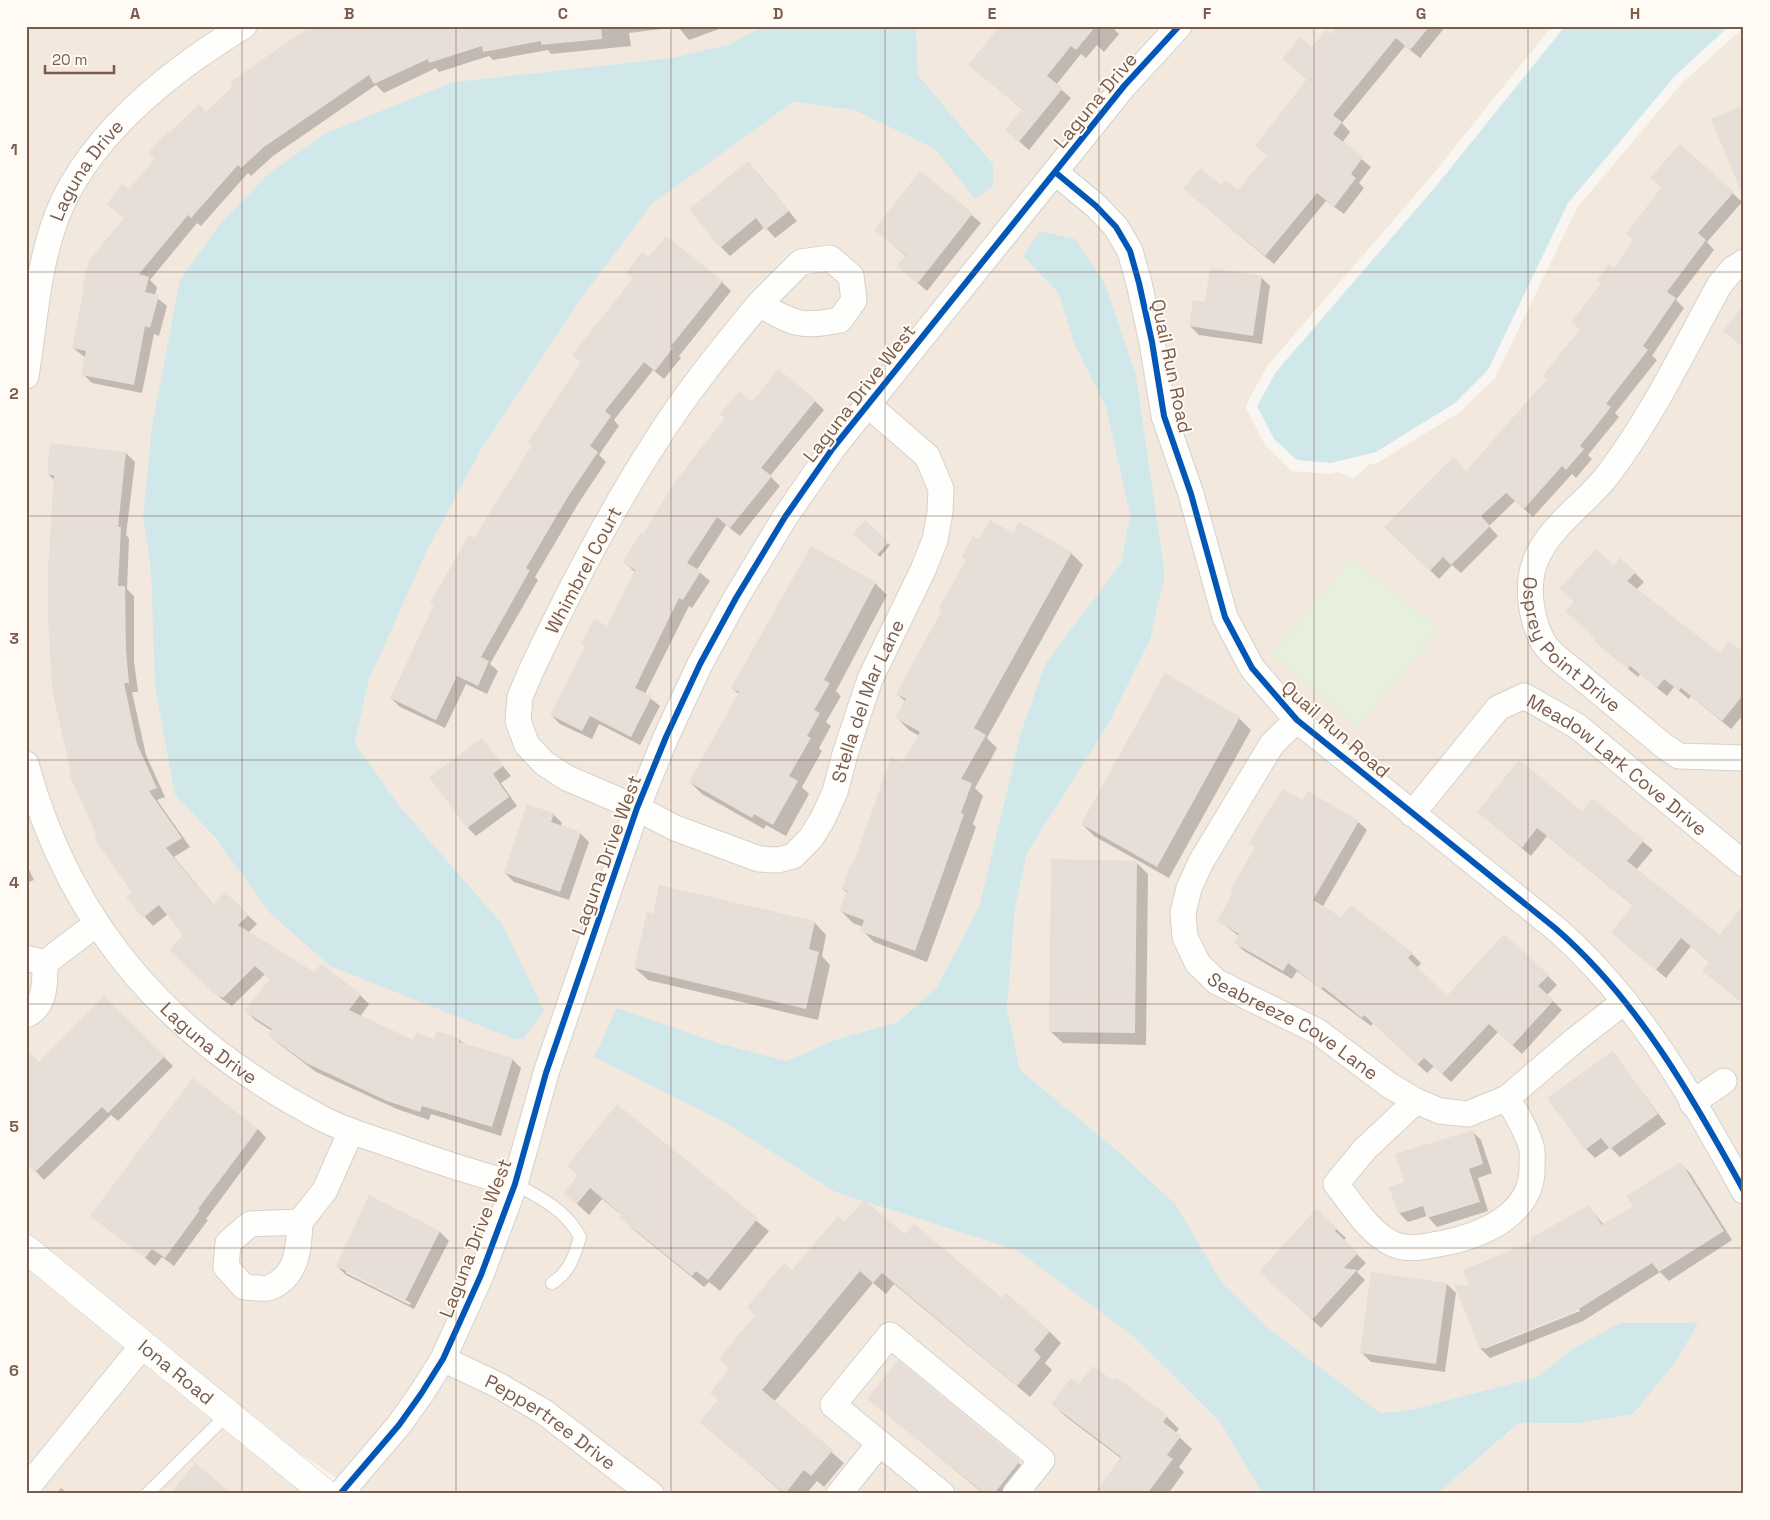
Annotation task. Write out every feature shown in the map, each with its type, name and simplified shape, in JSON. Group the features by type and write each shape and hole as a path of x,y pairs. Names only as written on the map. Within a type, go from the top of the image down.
{"street":[{"name":"Laguna Drive","path":"26,376 46,253 62,202 76,176 96,149 137,106 176,72 244,26"},
{"name":"Laguna Drive","path":"1055,172 1124,86 1179,26"},
{"name":"Laguna Drive West","path":"340,1494 399,1425 443,1359 481,1275 515,1184 546,1073 637,808 689,688 736,598 785,517 833,448 1055,172"},
{"name":"Quail Run Road","path":"1055,172 1096,206 1116,228 1130,251 1140,283 1164,416 1191,494 1225,617 1252,668 1297,720 1576,946 1625,1001 1644,1026 1744,1191"},
{"name":"Osprey Point Drive","path":"1744,262 1732,269 1720,284 1657,400 1607,475 1587,499 1548,537 1534,563 1531,591 1533,618 1543,642 1566,664 1664,746 1679,756 1744,758"},
{"name":"Whimbrel Court","path":"637,808 594,791 544,763 527,745 518,721 520,697 568,593 613,510 654,442 696,383 759,304"},
{"name":"Stella del Mar Lane","path":"637,808 675,828 759,859 778,860 793,856 811,838 823,818 834,792 870,679 923,570 935,540 940,512 941,489 927,456 867,404"},
{"name":"Meadow Lark Cove Drive","path":"1412,814 1498,708 1524,696 1577,726 1744,864"},
{"name":"Seabreeze Cove Lane","path":"1297,720 1272,744 1201,862 1189,888 1183,913 1185,937 1198,964 1217,982 1317,1031 1389,1085 1416,1101 1440,1111 1468,1114 1507,1098 1575,1040 1625,1001"},
{"name":"Laguna Drive","path":"26,764 34,794 60,860 96,924 134,973 168,1011 194,1035 262,1085 326,1121 459,1170 515,1184"},
{"path":"26,1015 34,1011 46,988 36,961 96,924"},
{"path":"1692,1103 1724,1081"},
{"path":"1416,1101 1365,1150 1336,1184 1370,1227 1394,1245 1420,1248 1474,1236 1503,1222 1522,1203 1533,1178 1532,1147 1520,1119 1507,1098"},
{"path":"300,1222 324,1190 351,1131"},
{"name":"Iona Road","path":"26,1249 326,1494"},
{"path":"942,1494 832,1405 890,1335 1042,1460 1014,1494"},
{"path":"26,1489 143,1345"},
{"name":"Peppertree Drive","path":"443,1359 498,1385 544,1412 651,1494"},
{"path":"838,1494 880,1443"}],"lane":[{"path":"515,1184 551,1203 572,1222 580,1237 575,1258 558,1279 552,1283"},
{"path":"147,1494 228,1414"}],"shaded area":[{"path":"26,26 763,26 732,44 671,58 453,82 326,133 269,173 219,225 143,517 151,571 175,795 330,966 513,1039 523,1039 401,808 355,743 369,680 426,550 482,448 580,300 652,204 793,102 854,110 935,149 975,198 993,164 918,75 916,26 1552,26 1429,179 1268,365 1248,401 1246,408 1265,445 1292,471 1329,474 1339,472 1353,479 1370,464 1377,463 1460,412 1495,378 1577,208 1682,83 1740,31 1744,31 1744,1494 1437,1494 1520,1423 1580,1423 1574,1348 1537,1377 1410,1410 1380,1413 1267,1327 1222,1283 1174,1204 1119,1152 1020,1070 1007,1009 1015,910 1027,853 1108,725 1150,640 1165,575 1136,375 1104,281 1023,256 1059,294 1075,346 1106,407 1130,515 1121,563 1045,664 1021,732 979,907 937,987 898,1022 834,1040 787,1061 718,1043 726,1123 835,1192 1016,1250 1133,1336 1220,1422 1263,1494 361,1494 288,1446 26,1232"},
{"path":"26,1267 200,1409 306,1494 26,1494"}],"green space":[{"path":"1352,558 1439,629 1358,727 1271,654"}],"water":[{"path":"763,26 916,26 918,75 993,164 993,186 975,199 935,149 854,110 793,102 652,204 580,300 482,448 427,550 369,680 355,743 401,808 502,924 544,1011 523,1039 513,1039 330,966 271,914 216,839 175,795 155,686 151,571 143,517 152,426 180,280 219,225 269,173 326,133 453,82 671,58 731,44"},
{"path":"1565,26 1729,26 1675,76 1568,203 1488,370 1455,403 1376,452 1331,463 1297,460 1274,439 1257,406 1276,372 1437,185"},
{"path":"1040,231 1075,239 1104,281 1136,375 1165,575 1150,640 1108,725 1027,853 1015,910 1007,1009 1020,1070 1119,1152 1175,1204 1222,1283 1267,1327 1380,1413 1410,1410 1537,1377 1574,1348 1620,1323 1698,1323 1676,1361 1633,1414 1580,1423 1519,1423 1437,1494 1263,1494 1220,1422 1133,1336 1016,1250 835,1192 726,1123 594,1057 617,1008 718,1043 787,1061 834,1040 898,1022 937,987 979,907 1021,732 1045,664 1121,563 1130,515 1106,407 1075,346 1059,294 1023,256"}],"building":[{"path":"311,26 601,26 602,39 541,45 541,41 483,52 482,46 429,63 428,59 374,84 369,75 264,147 241,168 238,165 191,218 188,215 139,274 149,277 145,292 159,295 150,328 145,326 134,385 81,375 86,351 72,348 84,289 82,288 89,261 124,218 107,204 122,184 129,189 155,159 148,153 168,131 169,133 199,104 206,112 233,86 230,82"},
{"path":"1000,26 1096,26 1076,50 1071,46 1047,76 1063,88 1019,142 1005,130 1022,109 968,65"},
{"path":"1337,26 1430,26 1410,50 1396,38 1333,115 1342,122 1333,134 1363,157 1351,174 1356,178 1334,207 1317,193 1265,256 1183,189 1200,168 1221,185 1226,180 1238,190 1267,155 1255,146 1307,79 1282,59 1300,37 1312,47 1326,30 1331,34"},
{"path":"1744,105 1744,195 1743,196 1711,119"},
{"path":"1680,144 1734,192 1698,233 1706,240 1667,292 1676,298 1643,346 1648,350 1606,404 1611,407 1580,446 1584,449 1566,470 1562,466 1524,509 1506,493 1481,516 1490,526 1451,565 1443,557 1430,571 1384,527 1453,457 1466,471 1547,379 1543,376 1580,329 1571,322 1601,284 1597,281 1608,264 1614,268 1633,240 1626,234 1661,188 1650,178"},
{"path":"748,161 789,211 765,230 756,218 720,248 689,209"},
{"path":"920,171 973,213 918,283 896,266 906,255 874,230"},
{"path":"666,236 723,281 671,346 673,348 655,371 644,362 605,411 611,416 590,446 598,452 569,495 526,568 530,570 481,657 489,661 478,686 457,676 436,720 390,698 434,605 430,603 469,535 474,538 532,445 528,442 581,362 572,355 633,278 626,273 642,252 649,257"},
{"path":"1210,268 1262,276 1253,336 1189,326 1193,300 1205,302"},
{"path":"1744,305 1744,348 1723,331"},
{"path":"778,369 816,400 761,468 772,476 730,528 717,517 687,563 701,571 683,600 679,598 635,688 652,696 631,737 590,716 582,731 550,715 585,646 581,644 594,619 607,626 635,570 623,562 641,532 643,534 674,483 725,418 720,414 739,391 752,402"},
{"path":"50,443 126,452 118,527 121,527 118,586 125,586 126,651 129,683 124,683 137,744 157,788 149,791 182,838 166,848 213,905 225,892 249,915 238,925 314,972 321,964 361,994 349,1010 413,1040 416,1033 434,1039 437,1031 460,1039 459,1042 513,1058 492,1127 422,1106 420,1112 387,1101 306,1063 268,1035 272,1029 244,1011 270,979 255,966 223,998 212,992 169,950 183,935 159,905 143,918 126,897 132,893 94,838 97,836 69,774 71,773 52,689 48,619 48,570 54,475 47,475"},
{"path":"865,520 889,542 877,555 853,534"},
{"path":"990,520 1013,533 1019,522 1072,552 974,728 986,735 961,779 972,783 961,813 964,814 915,951 860,931 864,920 839,911 847,891 842,889 850,865 853,865 891,757 903,762 920,732 895,718 906,699 896,694 942,610 939,608 966,560 962,557 973,536 979,539"},
{"path":"811,546 876,582 824,680 830,683 814,710 820,713 807,736 811,738 789,776 798,781 773,825 754,814 752,818 689,782 739,692 731,688"},
{"path":"1596,549 1614,565 1620,558 1636,572 1627,581 1720,653 1729,641 1744,652 1744,694 1722,721 1681,688 1679,691 1664,679 1657,688 1630,666 1628,669 1594,641 1596,639 1565,611 1574,602 1559,589"},
{"path":"1165,673 1240,717 1157,867 1081,824"},
{"path":"482,738 503,766 493,774 509,797 467,828 429,777"},
{"path":"1519,760 1582,811 1592,798 1644,840 1627,861 1720,935 1744,904 1744,1004 1702,971 1709,962 1681,938 1656,970 1611,933 1633,905 1537,828 1522,848 1477,812"},
{"path":"1282,789 1302,800 1308,791 1359,821 1313,900 1341,917 1351,905 1413,953 1408,958 1447,996 1504,934 1549,975 1538,986 1554,1000 1512,1046 1489,1024 1442,1074 1424,1058 1417,1065 1364,1015 1362,1018 1323,987 1321,989 1288,963 1283,971 1234,943 1239,934 1217,921 1233,893 1230,891 1255,847 1249,843"},
{"path":"527,804 554,813 551,822 581,832 560,892 504,873"},
{"path":"1051,859 1137,861 1135,1033 1049,1032"},
{"path":"659,885 815,921 809,949 819,952 806,1009 634,968 647,912 653,914"},
{"path":"104,996 165,1056 108,1113 102,1107 35,1172 26,1163 26,1048 39,1062"},
{"path":"1613,1051 1658,1114 1610,1149 1601,1138 1585,1150 1547,1098"},
{"path":"193,1078 258,1129 198,1209 200,1210 165,1258 152,1249 145,1258 90,1216"},
{"path":"617,1104 758,1218 708,1280 696,1271 692,1276 619,1217 621,1214 590,1188 577,1204 563,1194 578,1175 567,1166"},
{"path":"1473,1130 1483,1164 1469,1169 1480,1202 1427,1218 1423,1206 1398,1214 1389,1187 1404,1182 1395,1154"},
{"path":"1681,1162 1724,1231 1659,1272 1652,1263 1574,1312 1480,1349 1454,1284 1469,1286 1463,1270 1533,1241 1531,1238 1589,1205 1602,1225 1633,1206 1626,1196"},
{"path":"369,1195 440,1231 405,1301 336,1266"},
{"path":"864,1200 905,1234 914,1224 1002,1298 1006,1293 1050,1331 1034,1350 1041,1357 1017,1386 882,1273 873,1283 860,1271 762,1390 833,1450 811,1476 804,1470 785,1494 699,1422 718,1400 710,1393 730,1368 719,1359 755,1315 747,1307 784,1263 792,1270 838,1216 845,1222"},
{"path":"1316,1209 1337,1228 1335,1231 1358,1253 1344,1268 1357,1270 1312,1320 1259,1272"},
{"path":"1371,1272 1447,1283 1436,1364 1360,1353"},
{"path":"898,1360 1020,1461 994,1494 985,1494 867,1399"},
{"path":"1093,1366 1114,1381 1116,1377 1168,1416 1163,1422 1181,1436 1167,1455 1173,1459 1147,1494 1094,1494 1121,1457 1051,1404 1071,1378 1079,1384"},
{"path":"195,1463 233,1494 170,1494"}],"cycle path":[{"path":"340,1494 399,1425 421,1394 443,1359 481,1275 515,1184 546,1073 637,808 666,737 700,664 736,598 785,517 833,448 1124,86 1179,26"},
{"path":"1055,172 1096,206 1116,227 1130,251 1152,342 1164,416 1191,494 1225,617 1252,668 1297,720 1555,928 1585,956 1612,986 1661,1050 1704,1120 1744,1191"}]}
